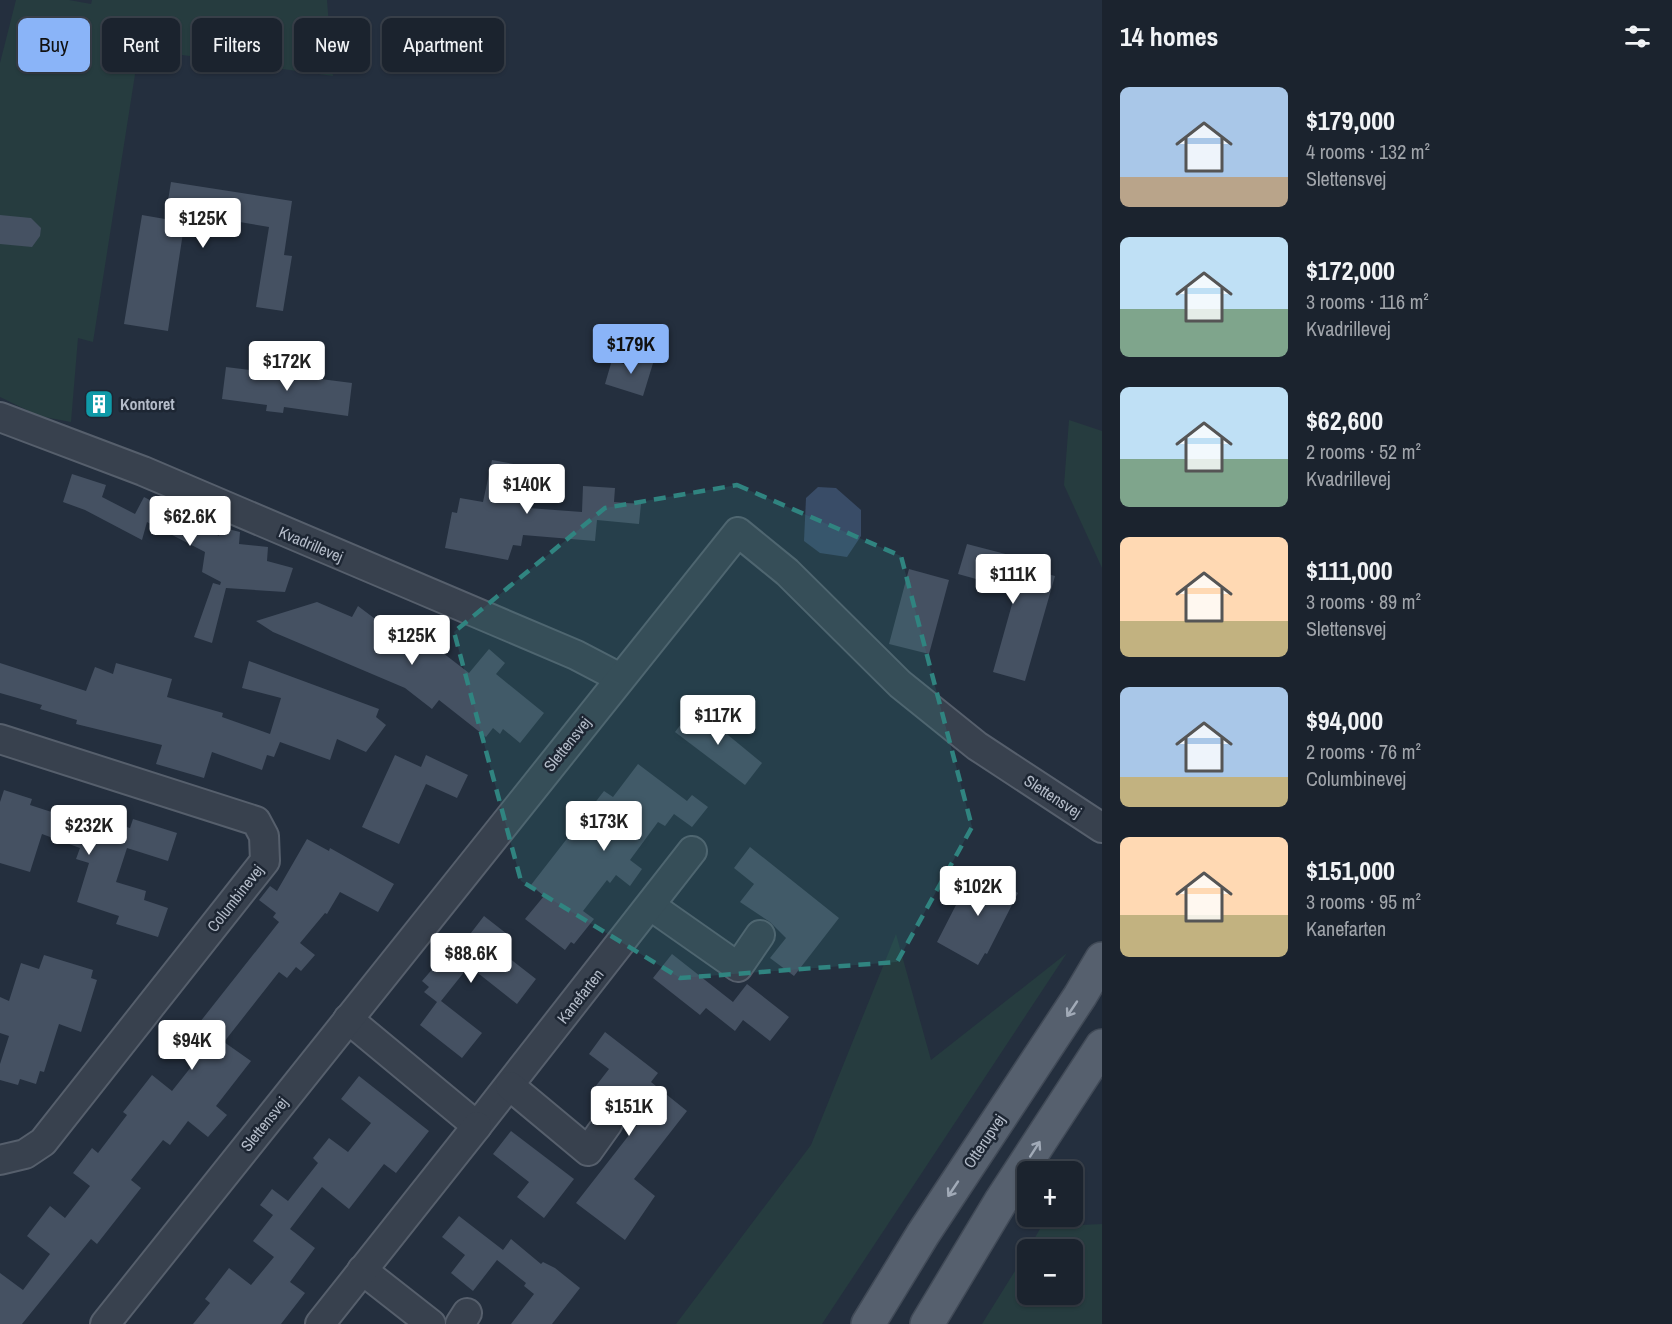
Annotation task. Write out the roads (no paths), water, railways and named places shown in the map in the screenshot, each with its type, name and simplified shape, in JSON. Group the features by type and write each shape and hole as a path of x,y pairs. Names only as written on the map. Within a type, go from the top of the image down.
{"main road":[{"name":"Otterupvej","path":"868,1324 923,1234 1102,959"},
{"path":"927,1324 1001,1201 1102,1046"},
{"path":"853,1324 923,1234"},
{"path":"932,1324 963,1265"}],"street":[{"name":"Kvadrillevej","path":"0,417 143,471 576,656 620,678"},
{"name":"Slettensvej","path":"105,1324 738,532 787,572 887,673 968,739 1102,828"},
{"name":"Columbinevej","path":"0,739 256,821 264,836 265,861 43,1142 25,1154 0,1160"},
{"name":"Kanefarten","path":"320,1324 510,1086 693,851"},
{"path":"651,906 738,968 760,935"},
{"path":"348,1019 477,1126"},
{"path":"510,1086 588,1151 608,1123"},
{"path":"362,1270 431,1324"}],"water":[{"path":"818,487 836,488 861,510 861,536 847,557 820,553 804,541 806,498"}],"place":[{"name":"Kontoret","path":"99,404"}]}
